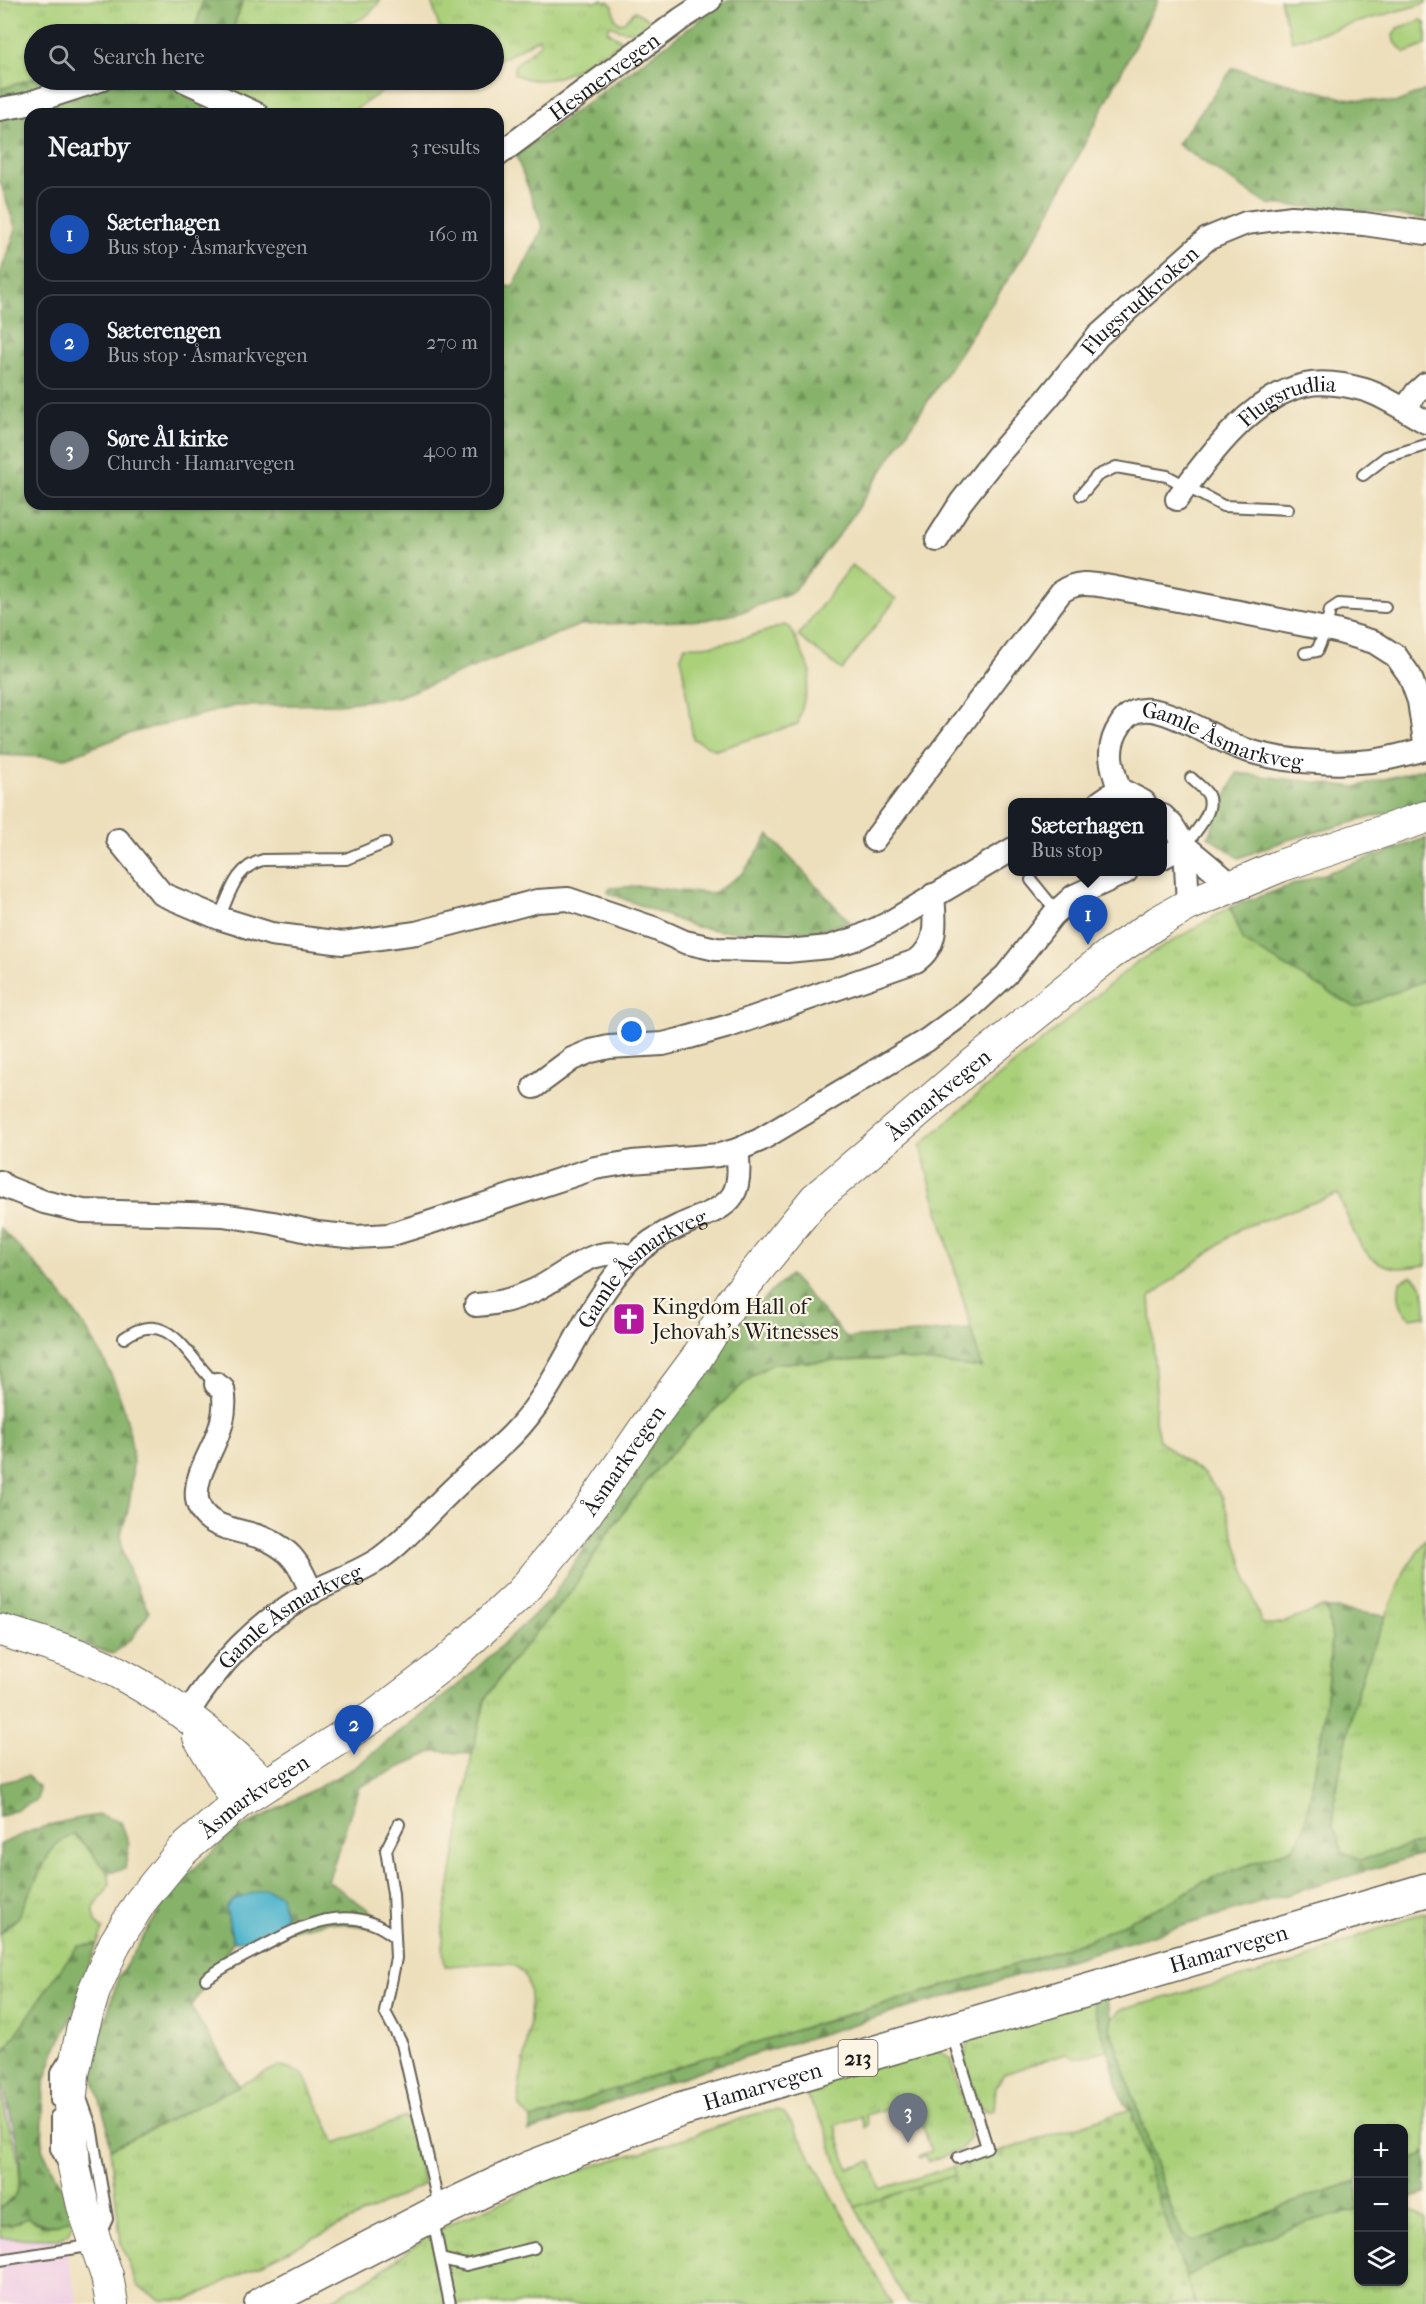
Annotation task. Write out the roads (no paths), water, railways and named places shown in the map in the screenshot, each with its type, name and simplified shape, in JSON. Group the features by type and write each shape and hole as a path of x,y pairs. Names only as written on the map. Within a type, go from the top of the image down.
{"main road":[{"name":"Åsmarkvegen","path":"131,2304 110,2290 83,2206 74,2167 71,2136 70,2105 73,2075 81,2031 94,1991 115,1943 141,1901 182,1851 238,1803 380,1713 450,1659 520,1594 586,1514 696,1359 733,1300 815,1199 947,1086 1102,960 1158,922 1188,905 1280,866 1426,817"},
{"path":"0,1630 92,1662 128,1678 186,1716 265,1785"},
{"path":"186,1716 238,1803"},
{"name":"Hamarvegen","path":"261,2304 530,2168 680,2110 1426,1890"}],"street":[{"name":"Hesmervegen","path":"504,151 710,0"},
{"path":"0,109 23,105 69,90"},
{"path":"205,90 244,108"},
{"name":"Flugsrudkroken","path":"937,540 961,502 997,456 1098,336 1207,239 1246,223 1292,217 1426,233"},
{"name":"Flugsrudlia","path":"1181,493 1223,442 1253,412 1279,393 1307,384 1336,384 1367,391 1426,422"},
{"path":"1405,409 1416,393 1426,384"},
{"path":"874,840 1061,592 1070,585 1081,583 1326,629 1374,642 1390,651 1402,662 1422,700 1426,749"},
{"name":"Gamle Åsmarkveg","path":"1119,789 1110,762 1112,740 1126,717 1144,710 1167,715 1239,748 1266,756 1331,763 1374,761 1426,749"},
{"path":"1106,798 1119,789 1136,798"},
{"path":"1167,820 1185,846 1232,885"},
{"path":"118,840 162,894 219,918 271,934 343,943 416,933 537,901 568,899 695,944 716,949 788,951 829,946 855,939 887,924 1008,852"},
{"path":"1167,856 1185,846"},
{"path":"1185,846 1188,905"},
{"path":"0,1182 6,1187 44,1202 83,1211 223,1215 317,1233 357,1237 388,1235 595,1168 632,1162 719,1155 760,1140 927,1040 969,1010 1006,975 1058,910 1074,896 1117,876"},
{"path":"534,1087 572,1059 591,1051 609,1047 663,1044 679,1040 729,1026 916,961 928,951 934,938 933,895"},
{"name":"Gamle Åsmarkveg","path":"186,1716 224,1661 249,1636 278,1612 379,1559 401,1541 476,1466 523,1424 592,1309 632,1257 652,1240 723,1206 734,1194 739,1162 737,1150"},
{"path":"476,1305 508,1300 531,1292 554,1281 588,1258 602,1253 620,1253 632,1257"},
{"path":"216,1384 223,1389 226,1404 218,1437 198,1484 197,1500 203,1513 215,1524 262,1538 288,1553 297,1564 312,1593"}],"lane":[{"path":"1364,476 1386,456 1426,446"},
{"path":"1080,495 1097,476 1116,467 1167,476 1181,493 1223,506 1288,509"},
{"path":"1305,653 1317,651 1326,629 1330,610 1339,604 1385,607"},
{"path":"1185,846 1204,820 1210,806 1208,795 1191,778"},
{"path":"219,918 240,873 254,862 346,859 385,843"},
{"path":"1031,880 1048,902 1058,910"},
{"path":"124,1338 135,1330 155,1328 167,1331 177,1338 216,1384"},
{"path":"399,1824 386,1850 393,1894 396,1958 385,2012 402,2044 441,2211 435,2221 435,2230 450,2304"},
{"path":"206,1979 287,1933 327,1920 350,1918 366,1920 384,1928 395,1938"},
{"path":"81,2031 56,2073 56,2150 83,2206"},
{"path":"951,2031 987,2147 958,2158"},
{"path":"0,2260 95,2245 107,2219 91,2126 73,2075"},
{"path":"441,2259 466,2265 534,2248"}],"water":[{"path":"265,1889 281,1895 285,1914 278,1933 233,1942 226,1908 233,1900"}],"place":[{"name":"Sæterhagen","path":"1088,945"},
{"name":"Kingdom Hall of Jehovah's Witnesses","path":"629,1319"},
{"name":"Sæterengen","path":"354,1755"},
{"name":"Søre Ål kirke","path":"908,2143"}]}
